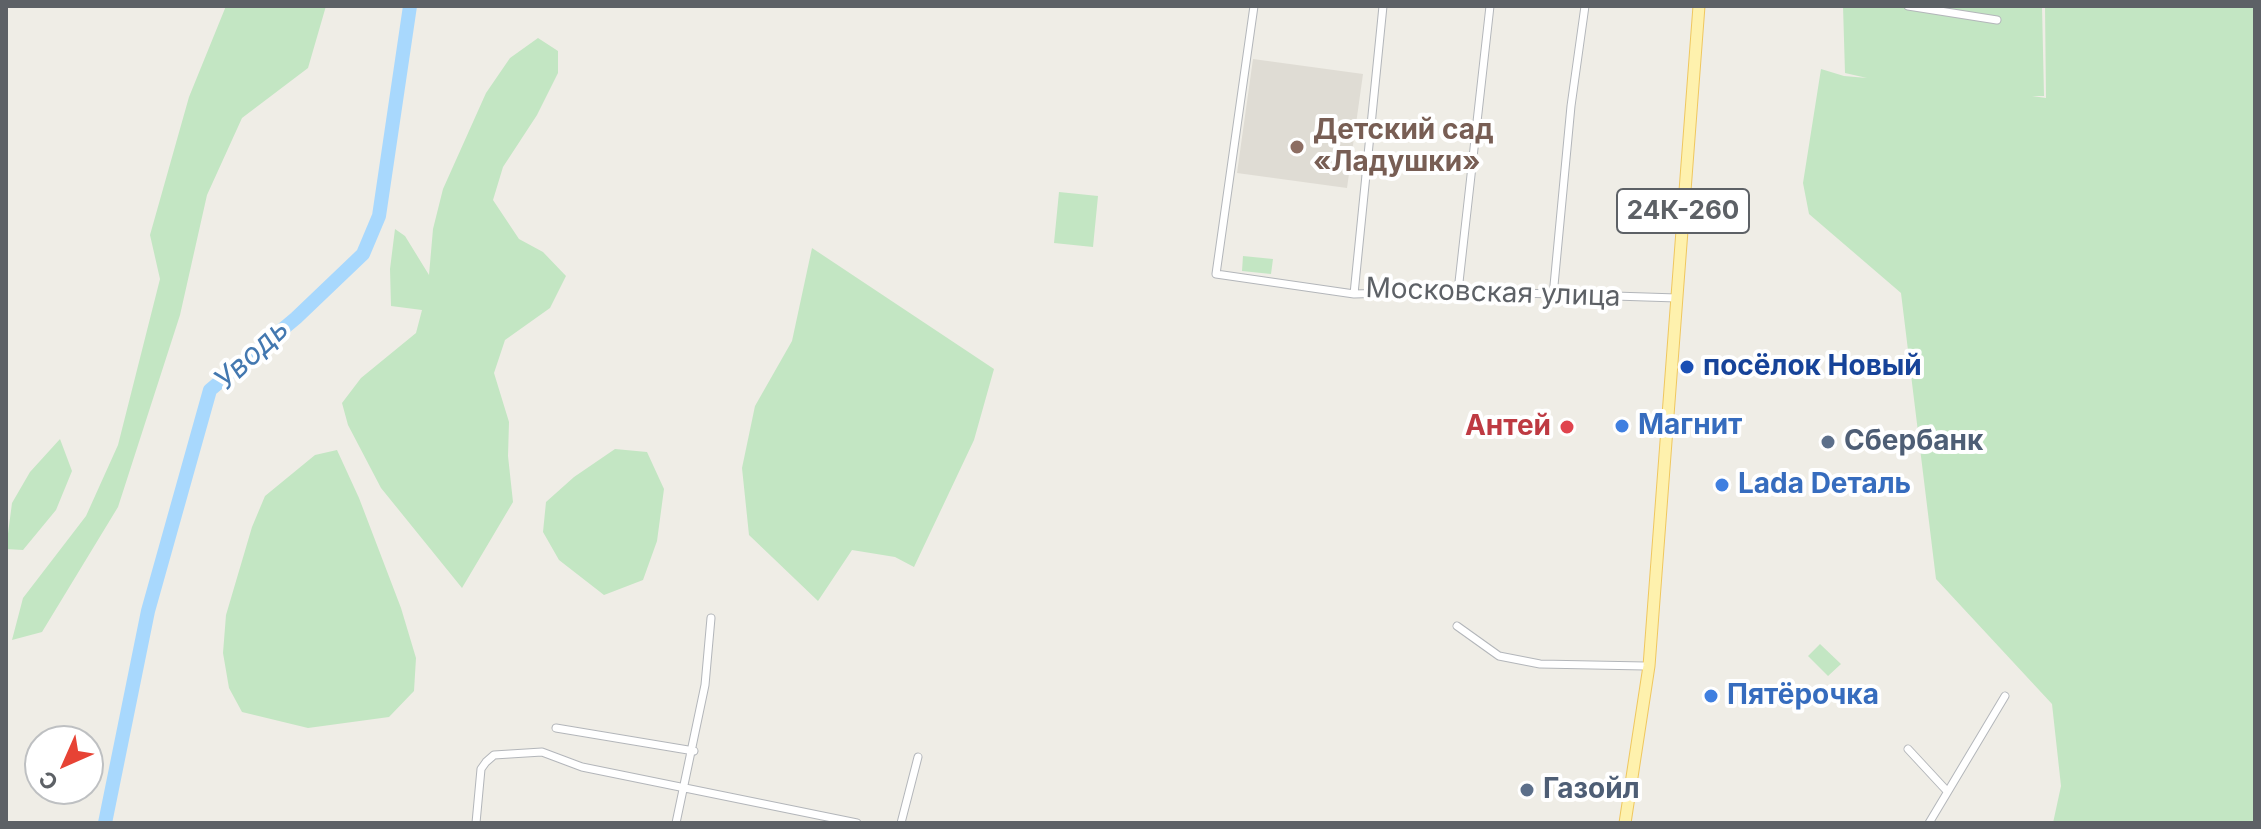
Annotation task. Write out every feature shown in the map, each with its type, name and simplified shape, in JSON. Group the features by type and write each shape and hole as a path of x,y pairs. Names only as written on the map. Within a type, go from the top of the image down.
{"main road":[{"name":"24К-260","path":"1623,823 1646,689 1699,6"},
{"name":"24К-260","path":"1623,823 1650,628"}],"street":[{"path":"1254,6 1216,274 1354,294"},
{"name":"Московская улица","path":"1383,6 1354,294 1458,291 1677,298"},
{"path":"1458,291 1490,6"},
{"path":"1553,296 1571,106 1585,6"},
{"path":"1908,6 1997,20"},
{"path":"676,823 694,751 705,685 711,618"},
{"path":"1457,626 1499,656 1540,664 1645,666"},
{"path":"1929,823 2005,696"},
{"path":"556,728 694,751"},
{"path":"1908,749 1946,790"},
{"path":"476,823 481,769 494,755 542,752 582,767 857,823"},
{"path":"901,823 918,757"}],"shaded area":[{"name":"Детский сад «Ладушки»","path":"1253,59 1363,74 1347,188 1237,173"}],"green space":[{"path":"226,6 326,6 308,68 242,118 207,195 180,315 118,507 42,632 12,640 23,598 86,516 118,445 160,279 150,235 189,97"},
{"path":"1843,6 2042,6 2044,96 2032,96 2046,98 2045,6 2255,6 2255,823 2053,823 2061,786 2052,704 1936,579 1901,293 1809,214 1803,183 1821,69 1844,76 1867,78 1845,73"},
{"path":"538,38 558,51 558,73 537,115 503,167 493,200 519,239 543,252 566,276 550,308 505,340 494,373 509,422 508,456 513,502 462,588 381,488 348,425 342,403 361,378 416,333 422,310 391,306 390,269 395,229 405,236 429,275 433,229 443,189 486,93 510,58"},
{"path":"1059,192 1098,196 1093,247 1054,243"},
{"path":"812,248 994,369 974,440 914,567 895,557 852,550 818,601 749,535 742,468 755,406 792,341"},
{"path":"1243,256 1273,259 1271,274 1242,271"},
{"path":"60,439 72,471 56,510 23,550 6,549 12,503 30,472"},
{"path":"615,449 647,452 664,489 657,541 643,580 604,595 559,560 543,532 546,502 574,477"},
{"path":"337,450 401,608 416,658 414,691 389,717 308,728 242,712 229,688 223,653 226,615 252,527 265,496 315,455"},
{"path":"1820,644 1841,664 1828,676 1808,656"}],"waterway":[{"name":"Уводь","path":"105,823 148,611 210,390 296,318 363,254 379,216 410,6"}],"place":[{"name":"Детский сад «Ладушки»","path":"1297,147"},
{"name":"посёлок Новый","path":"1687,367"},
{"name":"Магнит","path":"1622,426"},
{"name":"Антей","path":"1567,427"},
{"name":"Сбербанк","path":"1828,442"},
{"name":"Lada Dеталь","path":"1722,485"},
{"name":"Пятёрочка","path":"1711,696"},
{"name":"Газойл","path":"1527,790"}]}
